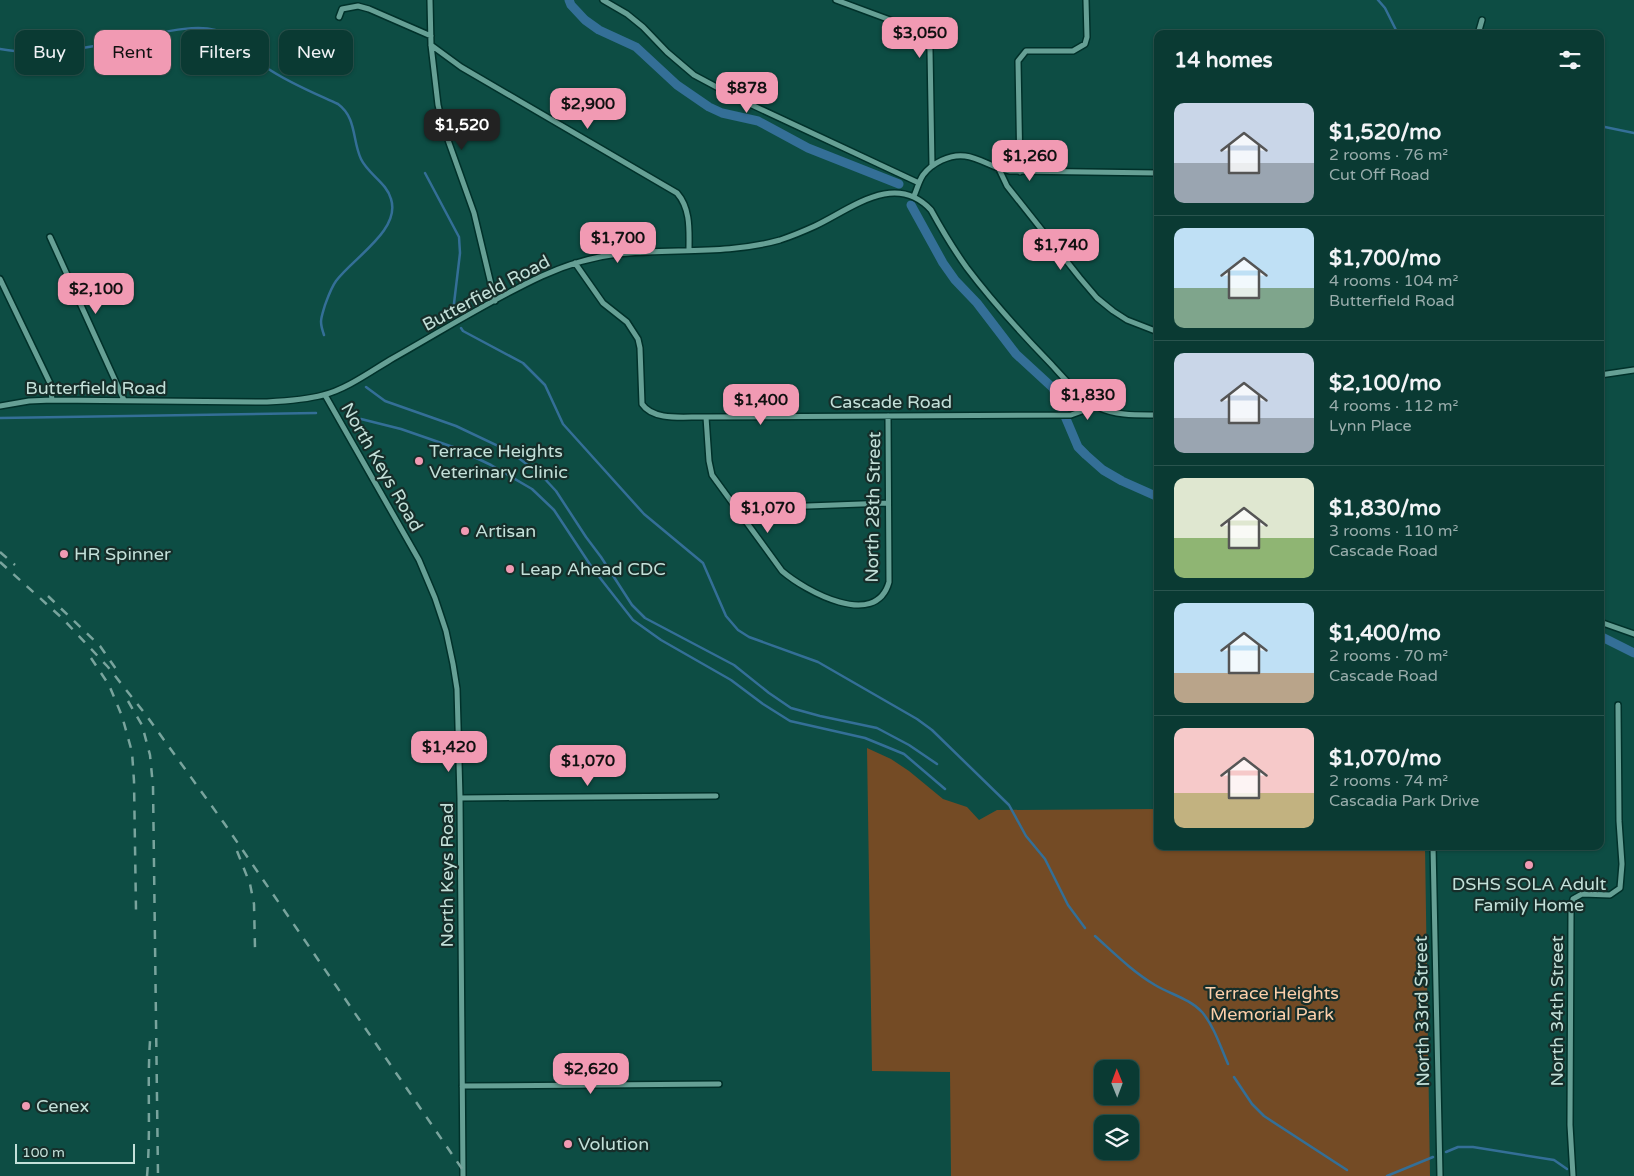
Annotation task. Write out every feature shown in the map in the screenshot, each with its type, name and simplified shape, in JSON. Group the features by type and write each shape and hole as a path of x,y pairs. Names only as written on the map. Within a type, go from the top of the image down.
{"street":[{"path":"430,0 430,36 434,77 443,126 474,212 495,301"},
{"path":"603,0 632,18 694,75 739,99 919,183"},
{"path":"836,0 908,27 918,32 929,44 932,166"},
{"path":"1020,172 1018,61 1026,51 1073,51 1085,44 1087,36 1086,0"},
{"path":"339,17 342,10 358,6 430,36"},
{"path":"1479,30 1482,20"},
{"path":"431,45 461,67 677,193 687,213 689,250"},
{"path":"1154,173 1020,172 999,170 964,156 952,157 932,166 919,183 914,196 930,210 968,268 1020,330 1071,386 1096,406 1116,413 1154,415"},
{"path":"999,170 1007,186 1098,298 1127,320 1154,331"},
{"name":"Butterfield Road","path":"0,406 29,401 52,400 267,402 291,401 325,395 352,382 542,276 575,263 616,254 720,250 762,244 802,232 872,197 894,193 914,196"},
{"path":"50,237 124,400"},
{"name":"Cascade Road","path":"575,263 603,303 627,322 638,339 642,404 651,413 662,416 1071,415 1096,406"},
{"path":"0,279 50,383 52,400"},
{"path":"1604,375 1634,370"},
{"name":"North Keys Road","path":"325,395 419,560 446,631 456,690 460,798 463,1176"},
{"path":"706,416 709,461 712,475 746,521 759,512 781,507 888,503"},
{"name":"North 28th Street","path":"746,521 782,571 794,582 836,600 863,605 874,603 883,596 889,582 888,416"},
{"path":"1604,623 1634,634"},
{"name":"North 34th Street","path":"1573,1176 1570,1125 1571,912 1573,899 1582,894 1610,895 1620,888 1622,864 1619,820 1618,705"},
{"path":"460,798 716,796"},
{"name":"North 33rd Street","path":"1433,850 1440,1176"},
{"path":"462,1086 720,1084"}],"green space":[{"name":"Terrace Heights Memorial Park","path":"867,748 891,759 909,771 943,799 967,807 979,820 997,810 1154,809 1154,850 1425,850 1430,1176 951,1176 950,1072 872,1071"}],"waterway":[{"path":"569,0 571,5 585,20 599,30 636,47 677,85 709,107 722,113 758,121 808,148 899,184"},
{"path":"1378,0 1385,8 1396,30"},
{"path":"0,49 53,52 178,30 207,28 222,33 267,68 284,78 338,104 344,110 351,123 361,159 389,193 392,210 389,222 382,233 336,281 325,305 322,317 321,326 324,335"},
{"path":"1604,127 1634,133"},
{"path":"425,173 459,237 460,253 454,317"},
{"path":"911,205 943,263 955,280 977,303 1016,354 1053,388 1078,447 1103,470 1154,495"},
{"path":"461,328 463,331 523,363 545,385 563,424 644,514 703,563 726,616 738,630 749,637 818,662 917,719 932,730 1009,805 1026,836 1045,859 1068,905 1085,928"},
{"path":"366,387 385,401 456,426 511,452 543,477 556,491 632,605 645,618 734,665 791,708 877,728 909,745 937,764"},
{"path":"0,418 316,413"},
{"path":"361,419 401,429 453,447 491,465 532,489 554,510 593,569 633,620 661,640 731,680 790,721 865,738 904,754 945,789"},
{"path":"1604,638 1634,653"},
{"path":"1095,936 1147,980 1197,1007 1214,1030 1228,1064"},
{"path":"1234,1077 1252,1104 1264,1116 1347,1170"},
{"path":"1446,1152 1458,1147 1473,1147 1554,1160 1567,1169"},
{"path":"1387,1176 1433,1157"}],"railway":[{"path":"0,552 15,565"},
{"path":"0,562 62,618 108,667 146,715 224,823 467,1176"},
{"path":"48,596 100,646 116,669"},
{"path":"91,658 109,685 122,716 132,752 136,910"},
{"path":"128,701 142,725 150,755 153,786 158,1176"},
{"path":"237,851 250,884 254,904 255,948"},
{"path":"147,1176 150,1041"}],"place":[{"name":"Terrace Heights Veterinary Clinic","path":"419,461"},
{"name":"Artisan","path":"465,531"},
{"name":"HR Spinner","path":"64,554"},
{"name":"Leap Ahead CDC","path":"510,569"},
{"name":"DSHS SOLA Adult Family Home","path":"1529,865"},
{"name":"Cenex","path":"26,1106"},
{"name":"Volution","path":"568,1144"}]}
